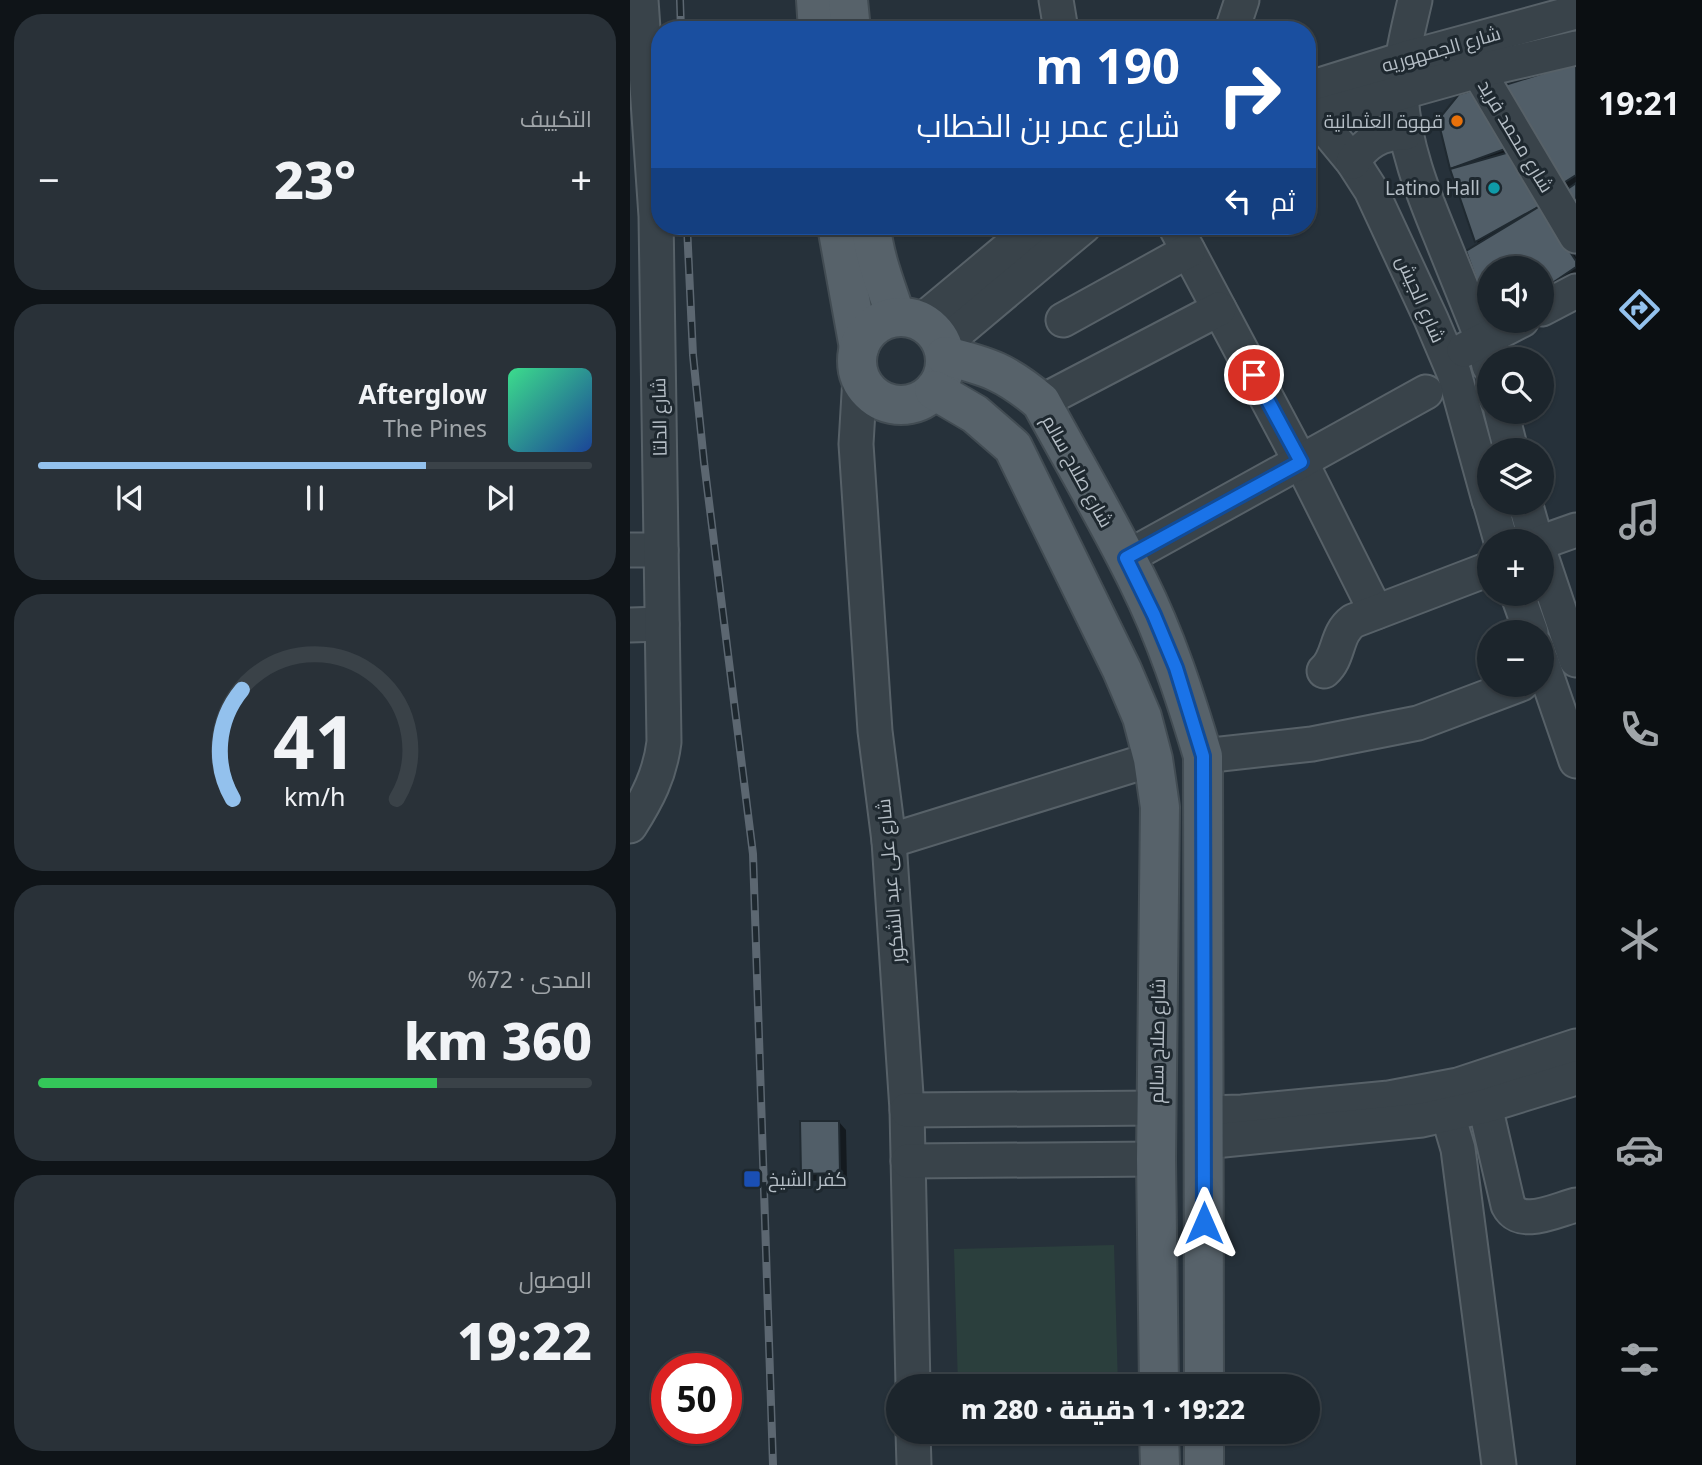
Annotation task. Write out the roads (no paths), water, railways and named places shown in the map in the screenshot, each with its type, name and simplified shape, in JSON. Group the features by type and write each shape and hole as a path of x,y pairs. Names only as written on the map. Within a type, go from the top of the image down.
{"main road":[{"path":"816,0 817,21"},
{"path":"848,0 850,21"},
{"name":"شارع على عبد الشكور","path":"838,235 859,363"},
{"path":"872,235 880,272 927,346 913,403 900,405 876,397 859,363 873,327 884,321 927,346"},
{"name":"شارع صلاح سالم","path":"927,346 984,366 1019,383 1041,402 1154,615 1178,674 1203,756 1204,1374"},
{"name":"شارع صلاح سالم","path":"927,346 975,414 1013,447 1122,670 1142,717 1153,759 1160,807 1156,1159 1159,1374"},
{"path":"1159,1444 1160,1465"},
{"path":"1204,1444 1204,1465"}],"street":[{"name":"شارع الدلتا","path":"634,816 658,773 664,742 646,625 643,216 639,90 641,0"},
{"path":"1056,0 1059,21"},
{"path":"1235,21 1241,0"},
{"name":"شارع الجيش","path":"1415,0 1403,59 1401,92 1405,133 1423,192 1483,347"},
{"name":"شارع الجمهوريه","path":"1316,105 1403,59 1576,12"},
{"name":"شارع الجمهوريه","path":"1316,107 1401,92 1576,48"},
{"name":"شارع محمد فريد","path":"1478,71 1576,236"},
{"name":"شارع الجيش","path":"1316,116 1353,162 1371,190 1454,373 1477,455"},
{"path":"1353,162 1374,139 1405,133"},
{"path":"927,346 1027,235"},
{"path":"927,346 1072,235"},
{"path":"1063,320 1182,238 1301,462 1376,612"},
{"path":"1554,303 1576,291"},
{"path":"1041,402 1219,309"},
{"path":"1493,347 1508,333"},
{"path":"1446,358 1477,355"},
{"name":"شارع على عبد الشكور","path":"859,363 856,444 875,731 889,841 907,1110 912,1374"},
{"path":"1126,558 1426,392"},
{"path":"1554,538 1576,530"},
{"path":"1324,671 1335,656 1344,628 1353,621 1477,574"},
{"path":"1554,595 1576,660"},
{"path":"1203,756 1312,744 1418,723 1482,697"},
{"path":"1548,697 1576,761"},
{"path":"889,841 1153,759"},
{"path":"1204,1127 1242,1112 1389,1098 1458,1085 1576,1046"},
{"path":"1204,1127 1422,1120 1485,1106 1576,1078"},
{"path":"1485,1106 1511,1213 1528,1218 1576,1205"},
{"path":"907,1110 1157,1108"},
{"path":"1448,1115 1458,1149 1499,1465"},
{"path":"908,1161 1156,1159"},
{"path":"913,1444 914,1465"}],"railway":[{"path":"680,0 681,21"},
{"path":"687,235 693,355 704,462 753,854 773,1465"}],"place":[{"name":"قهوة العثمانية","path":"1457,121"},
{"name":"Latino Hall","path":"1494,188"},
{"name":"كفر الشيخ","path":"752,1179"}]}
